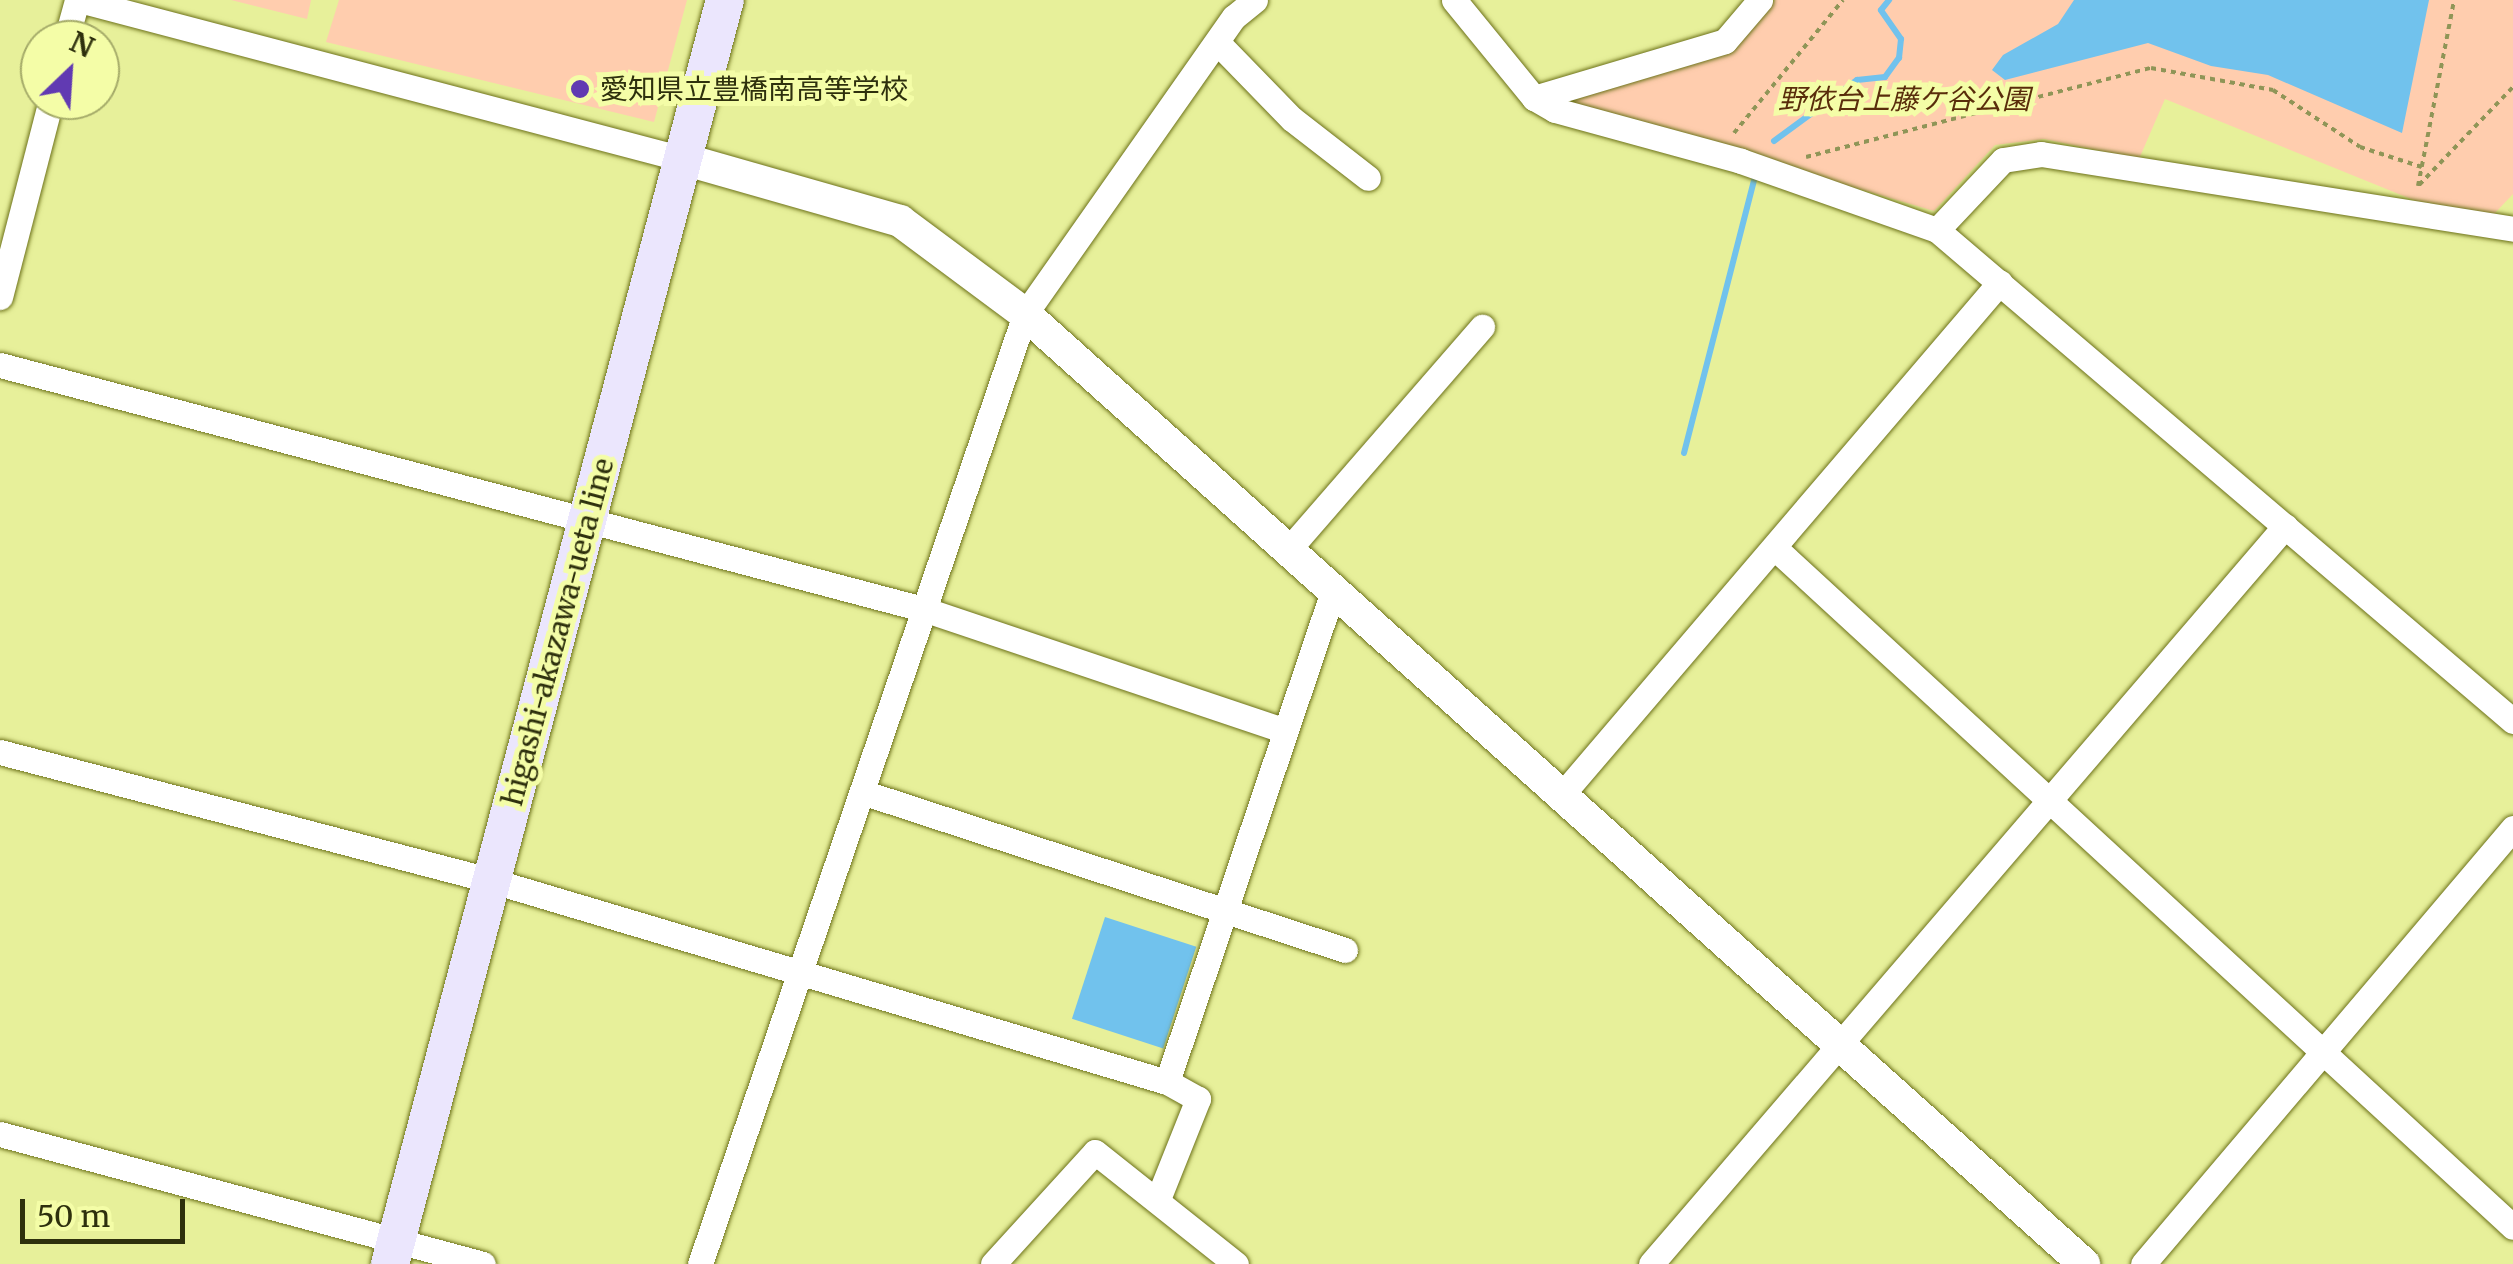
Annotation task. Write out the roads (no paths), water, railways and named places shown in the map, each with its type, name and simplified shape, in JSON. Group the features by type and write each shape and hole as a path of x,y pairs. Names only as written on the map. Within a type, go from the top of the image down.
{"main road":[{"name":"higashi-akazawa-ueta line","path":"393,1252 725,0"}],"street":[{"path":"78,0 682,158 900,221 1025,314 2084,1264"},
{"path":"700,1264 866,793 923,610 1025,314 1217,42 1256,0"},
{"path":"1454,0 1534,98 1937,230 2513,721"},
{"path":"1534,98 1725,41 1760,0"},
{"path":"1217,42 1292,120 1368,178"},
{"path":"0,298 46,120"},
{"path":"1937,230 2002,160 2041,154 2513,230"},
{"path":"1560,797 1776,549 2000,282"},
{"path":"1288,550 1482,327"},
{"path":"0,364 923,610 1284,730"},
{"path":"1651,1264 2047,798 2285,526"},
{"path":"1776,549 2513,1226"},
{"path":"1166,1082 1333,590"},
{"path":"0,752 493,881 1166,1082 1198,1099 1158,1199"},
{"path":"866,793 1345,950"},
{"path":"2143,1264 2513,828"},
{"path":"0,1134 393,1252 483,1264"},
{"path":"993,1264 1095,1152 1236,1264"}],"water":[{"path":"2074,0 2429,0 2402,133 2268,75 2211,66 2148,43 2005,80 1992,70 2003,55 2058,24"},
{"path":"1105,917 1196,947 1163,1048 1072,1019"}],"waterway":[{"path":"1774,141 1857,80 1885,77 1899,58 1901,39 1881,10 1889,0"},
{"path":"1684,453 1755,177"}],"place":[{"name":"愛知県立豊橋南高等学校","path":"580,89"}],"park label":[{"name":"野依台上藤ケ谷公園","path":"1904,99"}]}
